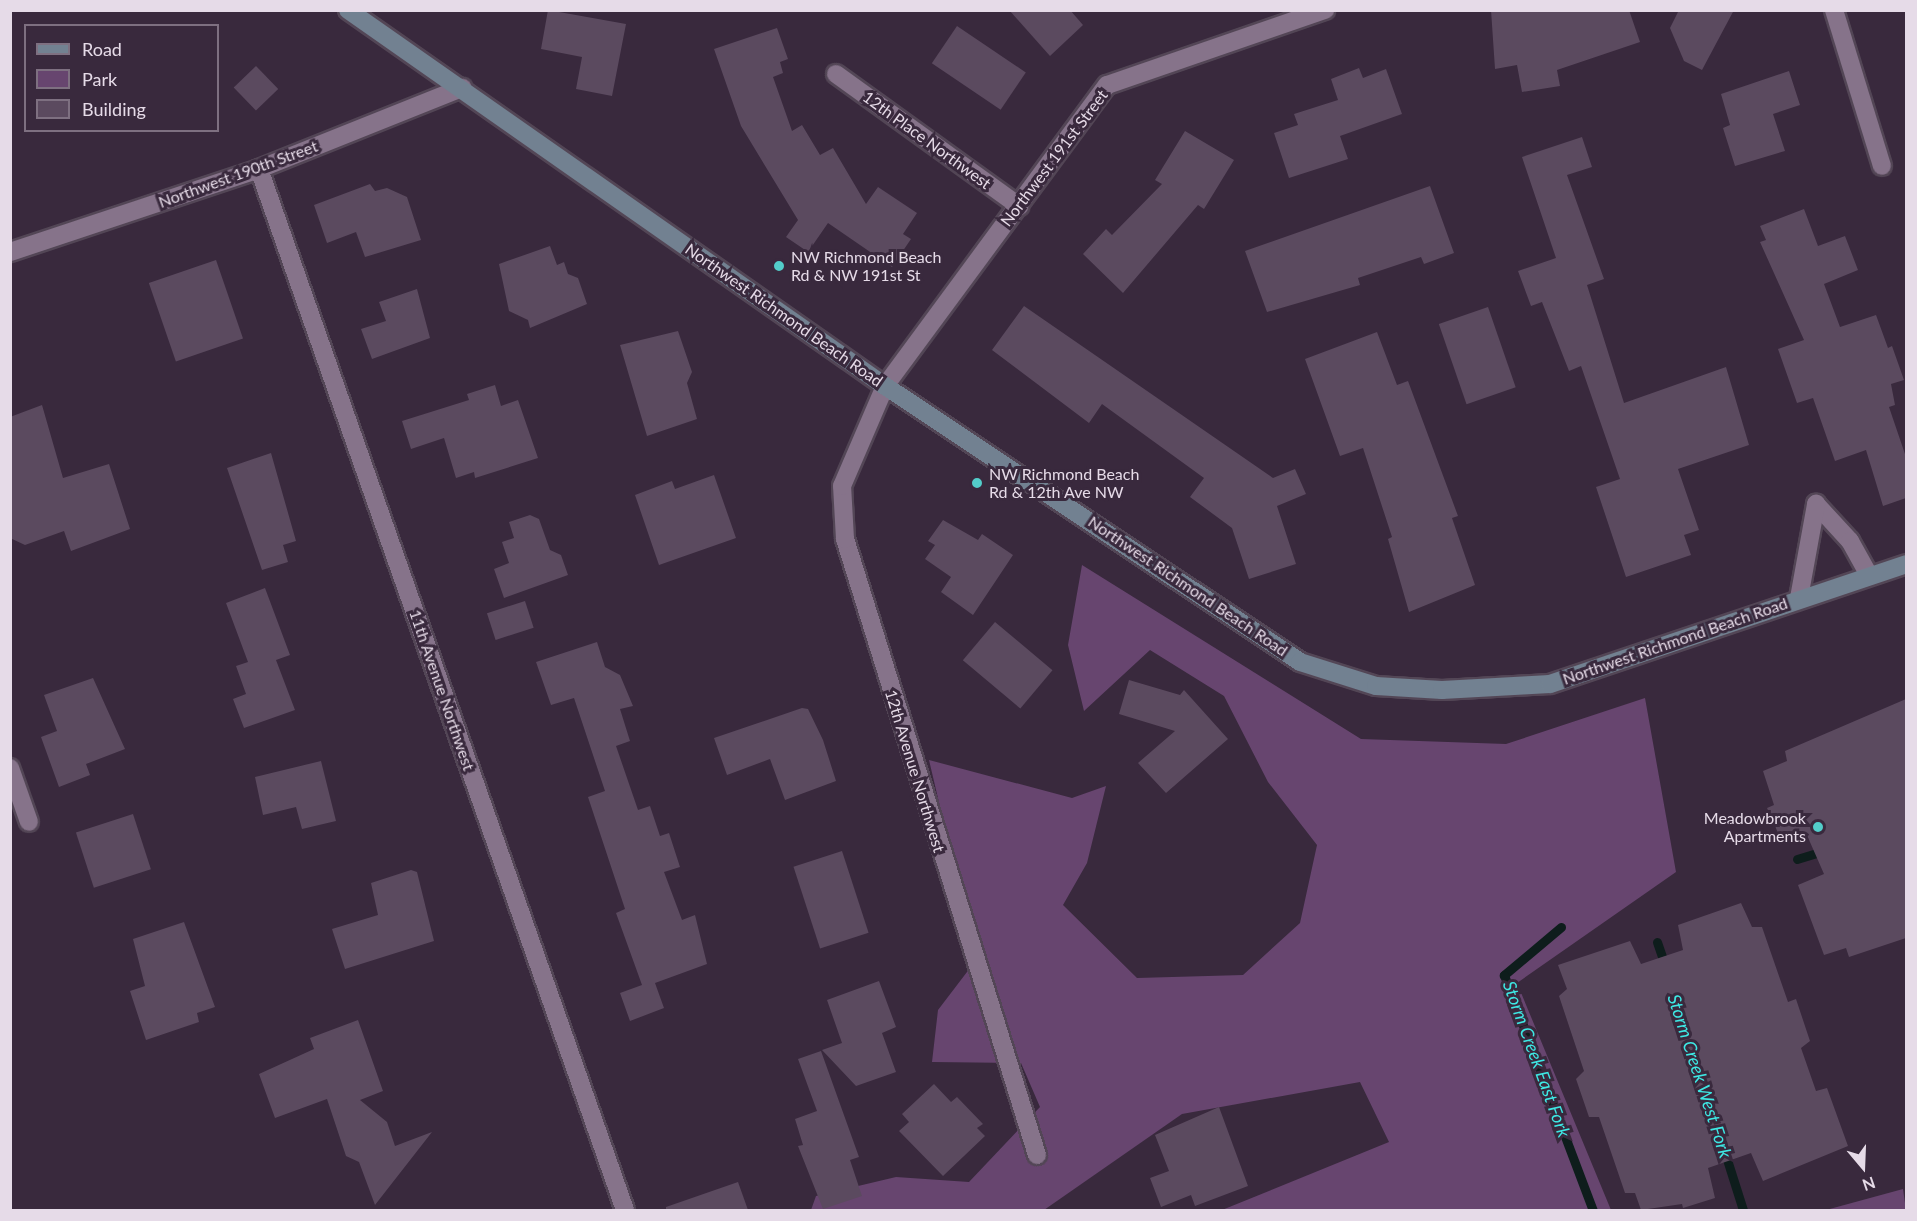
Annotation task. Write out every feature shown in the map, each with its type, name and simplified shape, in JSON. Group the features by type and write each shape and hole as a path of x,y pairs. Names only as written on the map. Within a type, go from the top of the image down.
{"main road":[{"name":"Northwest Richmond Beach Road","path":"348,10 885,386 1300,662 1376,686 1442,690 1550,684 1799,598 1906,564"}],"street":[{"name":"Northwest 191st Street","path":"885,386 1107,85 1325,10"},
{"path":"1834,10 1882,166"},
{"name":"12th Place Northwest","path":"836,74 1019,206"},
{"name":"Northwest 190th Street","path":"10,252 260,170 462,88"},
{"name":"11th Avenue Northwest","path":"260,170 625,1210"},
{"name":"12th Avenue Northwest","path":"885,386 842,486 845,539 1037,1155"},
{"path":"1799,598 1816,504 1850,541 1869,575"},
{"path":"10,768 29,822"}],"green space":[{"path":"1082,565 1361,739 1506,744 1645,698 1676,872 1517,983 1611,1210 1222,1210 1389,1142 1360,1082 1182,1114 1044,1210 811,1210 816,1196 896,1177 969,1182 1040,1107 1021,1063 932,1062 938,1010 983,951 957,879 929,760 1072,798 1106,786 1087,863 1063,905 1137,978 1243,975 1300,923 1317,845 1268,782 1224,696 1150,650 1084,711 1068,645"},
{"path":"1903,1189 1906,1210 1826,1210"}],"building":[{"path":"548,10 626,24 612,96 576,89 582,57 541,49"},
{"path":"1009,10 1070,10 1083,25 1050,56"},
{"path":"1491,10 1629,10 1640,42 1557,70 1560,86 1522,92 1517,65 1495,69"},
{"path":"1679,10 1734,10 1702,70 1684,61 1670,28"},
{"path":"957,26 1026,72 1001,110 932,63"},
{"path":"777,28 788,59 780,62 783,73 773,77 792,131 802,125 820,155 833,148 866,204 878,187 917,213 903,234 911,239 892,267 828,223 808,252 786,237 798,220 741,126 714,49"},
{"path":"256,66 278,89 256,111 234,88"},
{"path":"1359,68 1363,78 1386,69 1402,114 1340,136 1348,159 1289,178 1274,133 1298,125 1294,114 1338,100 1331,79"},
{"path":"1789,71 1800,105 1773,114 1785,151 1735,166 1723,128 1730,125 1721,94"},
{"path":"1185,131 1234,160 1204,209 1198,205 1123,293 1083,254 1106,229 1112,235 1162,184 1155,180"},
{"path":"1582,137 1592,167 1567,175 1604,279 1587,285 1624,403 1726,367 1749,445 1678,469 1699,530 1684,535 1691,555 1626,577 1596,487 1620,479 1581,366 1569,371 1542,302 1531,306 1518,271 1556,258 1522,157"},
{"path":"370,184 375,191 387,188 407,197 421,240 365,257 356,232 327,243 314,205"},
{"path":"1430,186 1454,253 1424,264 1421,257 1358,278 1360,285 1267,312 1245,251"},
{"path":"1804,209 1818,246 1845,236 1858,270 1824,284 1840,327 1876,315 1888,348 1892,346 1904,380 1891,384 1895,405 1889,407 1906,457 1906,498 1883,506 1866,450 1835,461 1813,398 1797,403 1778,349 1804,340 1760,242 1766,240 1760,226"},
{"path":"550,246 557,265 564,262 568,274 578,278 587,304 530,328 528,320 509,311 499,264"},
{"path":"216,260 243,338 176,362 149,283"},
{"path":"417,289 430,338 372,359 361,329 386,321 379,302"},
{"path":"1024,306 1273,478 1295,469 1306,494 1277,506 1296,564 1249,579 1232,528 1190,497 1204,478 1102,404 1089,423 992,350"},
{"path":"1488,307 1516,387 1467,404 1439,324"},
{"path":"678,331 692,372 687,383 697,419 647,436 620,345"},
{"path":"1377,332 1397,385 1408,381 1458,516 1452,518 1475,585 1409,612 1388,539 1392,537 1363,448 1340,456 1305,359"},
{"path":"495,385 501,406 518,400 538,458 475,478 474,472 456,478 444,438 411,449 402,421 469,400 467,394"},
{"path":"42,405 63,478 109,464 130,529 71,551 64,531 25,545 10,538 10,417"},
{"path":"271,453 296,541 283,545 288,562 262,570 227,468"},
{"path":"714,475 736,538 659,565 635,495 672,481 675,489"},
{"path":"530,515 539,519 550,550 561,555 568,575 504,598 494,569 509,563 502,542 514,538 509,522"},
{"path":"943,520 978,540 982,534 1013,555 973,615 941,592 951,577 925,559 935,545 928,541"},
{"path":"265,588 290,655 276,660 295,710 244,728 233,699 246,694 236,666 248,662 226,603"},
{"path":"525,601 534,628 496,640 487,613"},
{"path":"995,622 1052,670 1020,709 963,660"},
{"path":"597,642 605,667 620,675 633,706 620,709 630,741 616,746 638,810 650,806 660,836 669,833 680,867 664,872 682,920 695,915 707,964 655,983 664,1008 630,1021 620,993 642,985 616,913 625,909 588,797 605,791 574,698 551,705 536,662"},
{"path":"93,678 125,749 86,764 90,775 59,787 41,737 57,731 44,695"},
{"path":"1129,680 1180,695 1184,690 1228,739 1166,793 1138,763 1175,731 1119,714"},
{"name":"Meadowbrook Apartments","path":"1906,699 1906,938 1849,957 1846,948 1824,955 1798,885 1824,874 1806,833 1782,842 1767,808 1774,805 1763,771 1787,761 1785,751"},
{"path":"802,708 808,709 823,740 836,781 785,800 770,759 727,775 714,738"},
{"path":"321,761 336,821 302,829 296,807 263,815 255,777"},
{"path":"133,814 151,869 94,888 76,833"},
{"path":"842,851 869,933 820,949 793,867"},
{"path":"411,870 417,872 434,941 345,969 332,929 378,915 371,883"},
{"path":"1741,903 1752,927 1762,927 1788,1002 1796,999 1810,1041 1801,1048 1816,1091 1827,1088 1848,1146 1763,1181 1751,1153 1708,1168 1715,1198 1683,1208 1682,1204 1641,1210 1635,1193 1625,1193 1599,1117 1589,1117 1576,1079 1584,1071 1559,996 1567,989 1558,965 1630,941 1641,964 1683,950 1678,925"},
{"path":"184,922 215,1007 197,1013 199,1022 146,1040 130,991 145,986 133,939"},
{"path":"879,981 896,1027 882,1033 896,1072 856,1086 822,1050 842,1043 827,1000"},
{"path":"358,1020 383,1091 360,1100 387,1122 395,1146 432,1132 375,1205 359,1162 346,1156 327,1099 275,1118 259,1074 314,1049 310,1038"},
{"path":"821,1051 859,1157 850,1160 862,1196 823,1209 798,1146 803,1145 795,1119 817,1111 798,1059"},
{"path":"934,1084 951,1102 957,1097 983,1124 977,1128 985,1136 943,1176 899,1131 909,1122 902,1114"},
{"path":"1219,1107 1248,1186 1195,1206 1191,1195 1161,1207 1150,1178 1169,1171 1155,1135"},
{"path":"738,1182 748,1210 666,1210 666,1207"}],"waterway":[{"path":"1797,859 1826,850"},
{"name":"Storm Creek East Fork","path":"1561,927 1504,975 1593,1210"},
{"name":"Storm Creek West Fork","path":"1657,942 1666,968"},
{"name":"Storm Creek West Fork","path":"1724,1150 1743,1210"}],"place":[{"name":"NW Richmond Beach Rd & NW 191st St","path":"779,266"},
{"name":"NW Richmond Beach Rd & 12th Ave NW","path":"977,483"},
{"name":"Meadowbrook Apartments","path":"1818,827"}]}
